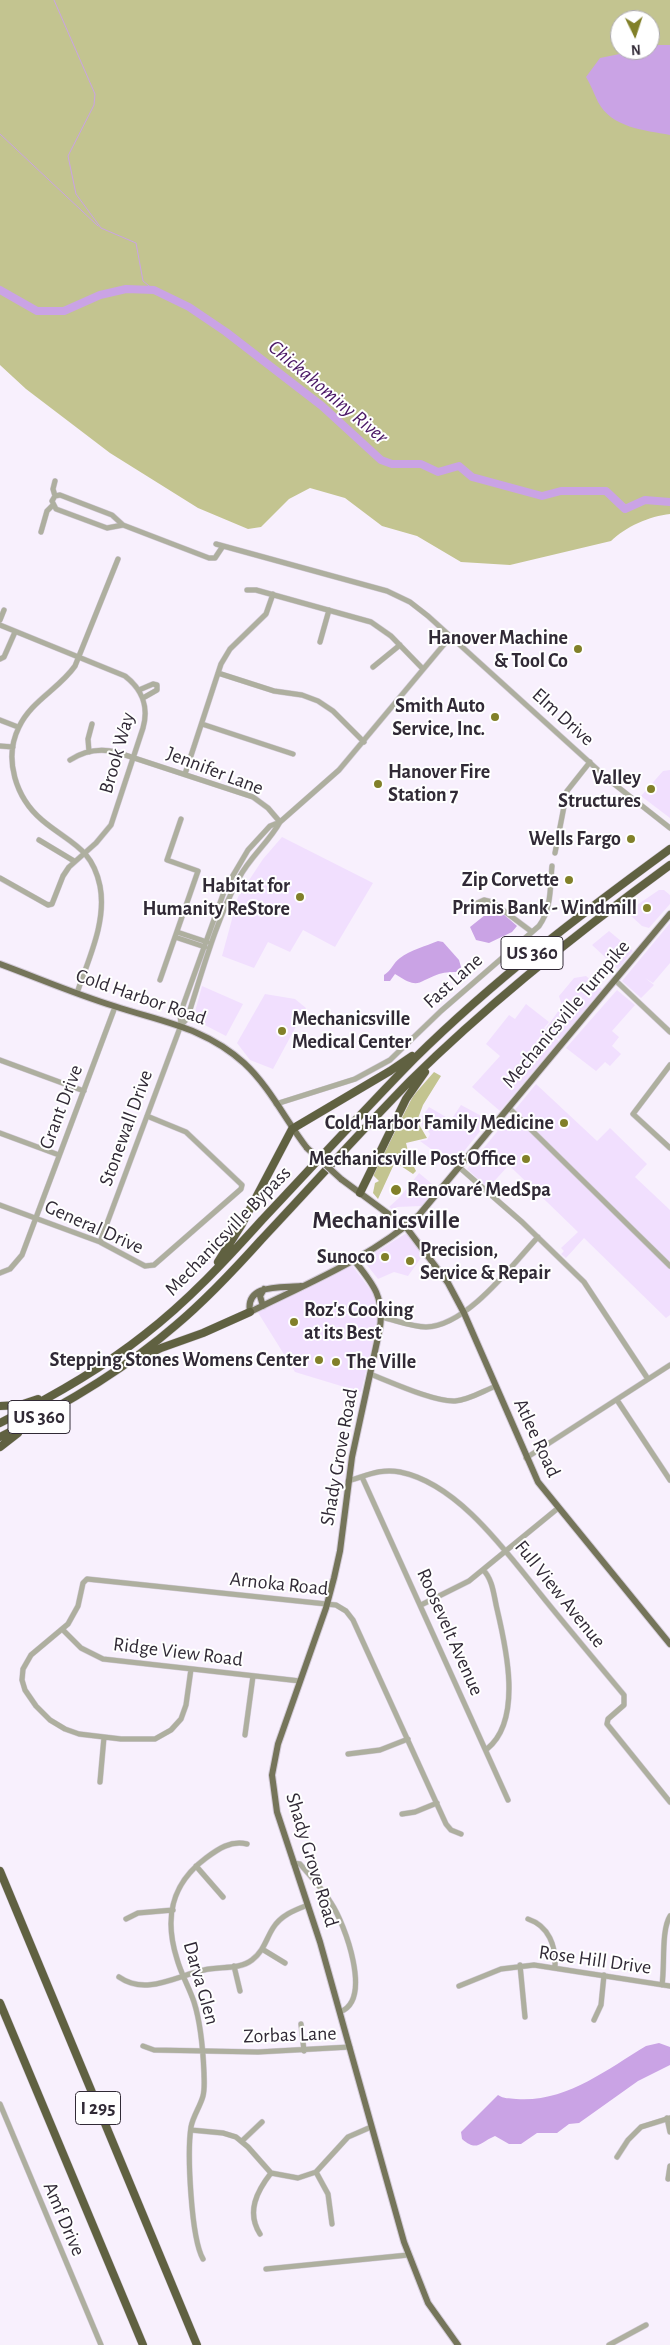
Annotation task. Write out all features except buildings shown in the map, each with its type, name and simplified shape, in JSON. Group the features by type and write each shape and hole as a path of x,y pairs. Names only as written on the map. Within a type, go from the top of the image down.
{"highway":[{"name":"Mechanicsville Bypass","path":"0,1424 68,1386 120,1353 169,1315 213,1274 415,1059 463,1012 552,936 670,849"},
{"name":"Mechanicsville Bypass","path":"96,1384 143,1352 199,1305 402,1089 462,1031 546,957 670,865"},
{"path":"169,1315 222,1256 242,1224 292,1128 390,1071 463,1012"},
{"path":"360,1193 410,1093 422,1076 462,1031"},
{"path":"96,1384 161,1348 250,1312"},
{"path":"0,1406 20,1405 39,1399 120,1353"},
{"name":"US 360","path":"0,1437 78,1396 96,1384"},
{"path":"0,1447 15,1435 78,1396"},
{"name":"I 295","path":"0,1871 197,2345"},
{"name":"I 295","path":"0,2004 143,2345"}],"main road":[{"name":"Mechanicsville Turnpike","path":"250,1312 379,1247 406,1227 426,1207 670,914"},
{"name":"Cold Harbor Road","path":"0,964 115,1007 181,1025 206,1036 244,1063 308,1148 341,1180 406,1227"},
{"name":"Atlee Road","path":"406,1227 448,1283 464,1313 538,1482 558,1509 670,1644"},
{"name":"Shady Grove Road","path":"354,1260 375,1289 380,1301 381,1317 348,1481 340,1551 327,1604 278,1744 272,1775 276,1812 294,1862 340,2012 408,2255 428,2302 458,2345"},
{"path":"250,1312 253,1294 266,1289 301,1286"},
{"path":"263,1306 260,1296 266,1289"}],"street":[{"path":"41,532 47,512 52,506 55,481"},
{"path":"54,496 60,495 112,515 123,525 212,558 217,556 223,546"},
{"path":"52,506 107,528 123,525"},
{"name":"Elm Drive","path":"216,544 386,591 419,608 625,794 670,828"},
{"path":"77,993 100,924 102,905 98,877 86,854 72,840 42,820 28,805 20,790 14,772 13,747 18,727 33,706 65,679 79,657 118,559"},
{"path":"247,590 273,594 371,622 386,632 423,669"},
{"path":"185,774 218,673 230,649 266,614 273,594"},
{"path":"0,620 4,610"},
{"path":"320,642 329,610"},
{"name":"Brook Way","path":"0,625 125,676 139,690 143,698 145,722 111,825 86,854 74,861"},
{"path":"0,659 4,657 15,632"},
{"path":"181,1025 180,1014 225,888 239,863 270,826 280,822 328,780 364,742 451,636"},
{"path":"373,667 400,645"},
{"path":"218,673 274,691 302,695 318,701 333,711 364,742"},
{"path":"139,690 153,684 157,685 157,690 143,698"},
{"path":"0,720 18,727"},
{"path":"70,760 89,752 88,739 92,724"},
{"path":"202,724 293,754"},
{"path":"0,746 13,747"},
{"name":"Jennifer Lane","path":"89,752 110,751 253,797 268,808 280,822"},
{"path":"555,854 567,791 590,762"},
{"path":"160,980 198,871 167,860 181,819"},
{"path":"181,1025 187,1019 226,904 240,876 256,852 276,830 280,822"},
{"path":"0,878 50,905 54,902 63,876 74,861 39,840"},
{"name":"Fast Lane","path":"276,1104 300,1095 345,1083 390,1060 441,1011 532,932 543,920 548,910 552,866"},
{"path":"475,904 484,900 492,902 532,932"},
{"path":"176,935 212,947"},
{"path":"615,980 670,1032"},
{"name":"Grant Drive","path":"0,1273 10,1269 18,1260 115,1007"},
{"name":"Stonewall Drive","path":"100,1242 181,1025"},
{"path":"0,1060 84,1091"},
{"path":"670,1065 633,1114 670,1148"},
{"path":"508,1108 670,1266"},
{"name":"General Drive","path":"0,1205 100,1242 148,1267 160,1261 242,1188 242,1183 186,1132 148,1116"},
{"path":"0,1132 59,1155"},
{"path":"459,1167 570,1268 592,1293 648,1380"},
{"path":"381,1317 428,1327 441,1324 464,1313 476,1303 538,1237"},
{"path":"526,1458 670,1365"},
{"path":"370,1374 437,1398 453,1401 496,1386"},
{"path":"617,1400 670,1480"},
{"name":"Full View Avenue","path":"348,1481 377,1471 392,1470 406,1473 436,1488 470,1512 506,1552 624,1695 624,1705 608,1719 607,1724 670,1802"},
{"name":"Roosevelt Avenue","path":"362,1477 487,1749 508,1800"},
{"path":"421,1605 461,1586 558,1509"},
{"path":"483,1570 488,1575 494,1594 506,1651 509,1677 507,1705 502,1725 497,1739 487,1749"},
{"name":"Arnoka Road","path":"63,1630 78,1606 86,1579 327,1604 342,1608 354,1620 448,1827 454,1832 461,1834"},
{"path":"63,1630 28,1659 21,1674 23,1686 36,1706 56,1724 70,1731 104,1737 148,1740 161,1737 171,1730 184,1712 191,1669"},
{"name":"Ridge View Road","path":"63,1630 81,1648 103,1659 300,1681"},
{"path":"245,1735 253,1676"},
{"path":"100,1782 104,1737"},
{"path":"348,1754 380,1750 408,1739"},
{"path":"402,1814 415,1812 437,1803"},
{"name":"Darva Glen","path":"203,2259 197,2243 191,2186 191,2130 204,2091 202,2051 196,2008 174,1948 174,1897 179,1886 196,1866 213,1852 229,1844 247,1844"},
{"path":"294,1862 300,1864 331,1903 347,1937 353,1962 355,1994 349,2007 340,2012"},
{"path":"196,1866 222,1897"},
{"path":"119,1977 130,1984 151,1984 202,1970 248,1963 262,1949 272,1929 281,1919 308,1906"},
{"path":"126,1919 138,1914 173,1910"},
{"path":"662,1985 665,1967 664,1931 670,1916"},
{"path":"528,1919 538,1923 546,1931 554,1947 555,1966"},
{"path":"262,1949 285,1963"},
{"path":"520,1965 525,2016"},
{"name":"Rose Hill Drive","path":"459,1986 491,1971 520,1965 555,1966 670,1986"},
{"path":"234,1966 240,1990"},
{"path":"594,2020 601,2005 604,1975"},
{"path":"301,2024 304,2051"},
{"name":"Zorbas Lane","path":"143,2046 154,2050 202,2051 304,2051 350,2047"},
{"name":"Amf Drive","path":"0,2104 101,2345"},
{"path":"617,2158 628,2140 641,2127 669,2118 670,2132"},
{"path":"242,2141 262,2122"},
{"path":"191,2130 223,2133 242,2141 271,2173 298,2178 316,2172 348,2137 372,2127"},
{"path":"668,2179 670,2166"},
{"path":"316,2172 328,2194 332,2224"},
{"path":"260,2234 253,2217 254,2202 271,2173"},
{"path":"266,2269 408,2255"},
{"path":"609,2345 646,2325"}],"shaded area":[{"path":"660,45 670,45 670,135 620,123 604,111 586,77 600,58 610,56 610,60 660,60"},
{"path":"670,770 670,818 641,796 663,771"},
{"path":"282,837 373,883 335,947 303,930 290,952 268,942 254,968 222,956 238,897 263,859"},
{"path":"659,890 664,890 670,895 670,904 649,928 642,926 630,915 631,909"},
{"path":"488,906 500,911 517,926 512,932 489,943 476,940 470,927 485,915"},
{"path":"670,923 670,963 653,983 645,978 654,985 641,998 622,981"},
{"path":"609,931 633,951 618,969 592,945"},
{"path":"438,941 443,942 459,960 461,967 459,972 439,974 418,983 409,982 395,974 390,981 384,981 384,975 404,955"},
{"path":"586,976 602,989 560,1040 546,1028 562,1006 559,996 574,978"},
{"path":"202,986 243,1004 226,1036 193,1019"},
{"path":"617,990 635,1005 612,1031 619,1037 612,1046 621,1054 610,1066 605,1062 596,1071 566,1048"},
{"path":"265,994 295,999 306,1008 273,1069 250,1060 237,1043"},
{"path":"526,1004 549,1022 544,1028 559,1041 500,1111 472,1087 500,1056 486,1044 509,1015 515,1019"},
{"path":"536,1084 597,1141 610,1128 647,1164 635,1177 670,1210 670,1315 666,1318 584,1238 566,1258 561,1254 564,1251 561,1248 578,1232 487,1144"},
{"path":"461,1105 489,1120 453,1165 420,1141 427,1140 430,1134 419,1121 429,1107 451,1120"},
{"path":"487,1144 508,1166 488,1188 467,1169"},
{"path":"419,1173 437,1188 422,1206 397,1207 393,1210 389,1207 400,1197"},
{"path":"405,1234 409,1235 423,1255 408,1276 394,1272 378,1279 363,1260"},
{"path":"351,1264 376,1297 378,1311 378,1321 361,1392 295,1372 257,1311"},
{"path":"659,2043 670,2047 670,2065 638,2081 579,2123 569,2124 557,2133 537,2133 521,2144 509,2144 495,2136 475,2146 462,2139 461,2132 498,2095 504,2098 516,2099 534,2099 551,2096 584,2083 646,2046"}],"green space":[{"path":"0,0 670,0 670,514 638,523 623,531 611,541 510,565 461,562 417,536 382,526 345,498 310,488 289,499 261,527 248,529 198,508 110,453 26,389 0,365"},
{"path":"434,1072 441,1076 423,1105 417,1121 427,1138 406,1143 410,1159 416,1171 413,1174 395,1162 378,1199 373,1193 375,1183 379,1181 373,1175 413,1096"}],"waterway":[{"path":"54,0 95,94 94,105 68,156 76,194 101,228"},
{"path":"0,134 98,226"},
{"path":"101,228 136,243 143,281 154,290"},
{"name":"Chickahominy River","path":"0,290 37,311 64,311 100,295 126,289 154,290 189,307 226,332 322,406 381,460 392,464 421,464 438,472 459,466 472,477 542,496 561,491 606,491 625,509 645,500 670,502"}],"place":[{"name":"Hanover Machine & Tool Co","path":"578,649"},
{"name":"Smith Auto Service, Inc.","path":"495,717"},
{"name":"Hanover Fire Station 7","path":"378,784"},
{"name":"Valley Structures","path":"651,789"},
{"name":"Wells Fargo","path":"631,839"},
{"name":"Zip Corvette","path":"569,880"},
{"name":"Habitat for Humanity ReStore","path":"300,897"},
{"name":"Primis Bank - Windmill","path":"647,908"},
{"name":"Mechanicsville Medical Center","path":"282,1031"},
{"name":"Cold Harbor Family Medicine","path":"564,1123"},
{"name":"Mechanicsville Post Office","path":"526,1159"},
{"name":"Renovaré MedSpa","path":"396,1190"},
{"name":"Sunoco","path":"385,1257"},
{"name":"Precision, Service & Repair","path":"410,1261"},
{"name":"Roz's Cooking at its Best","path":"294,1322"},
{"name":"Stepping Stones Womens Center","path":"319,1360"},
{"name":"The Ville","path":"336,1362"}],"district":[{"name":"Mechanicsville","path":"386,1220"}]}
